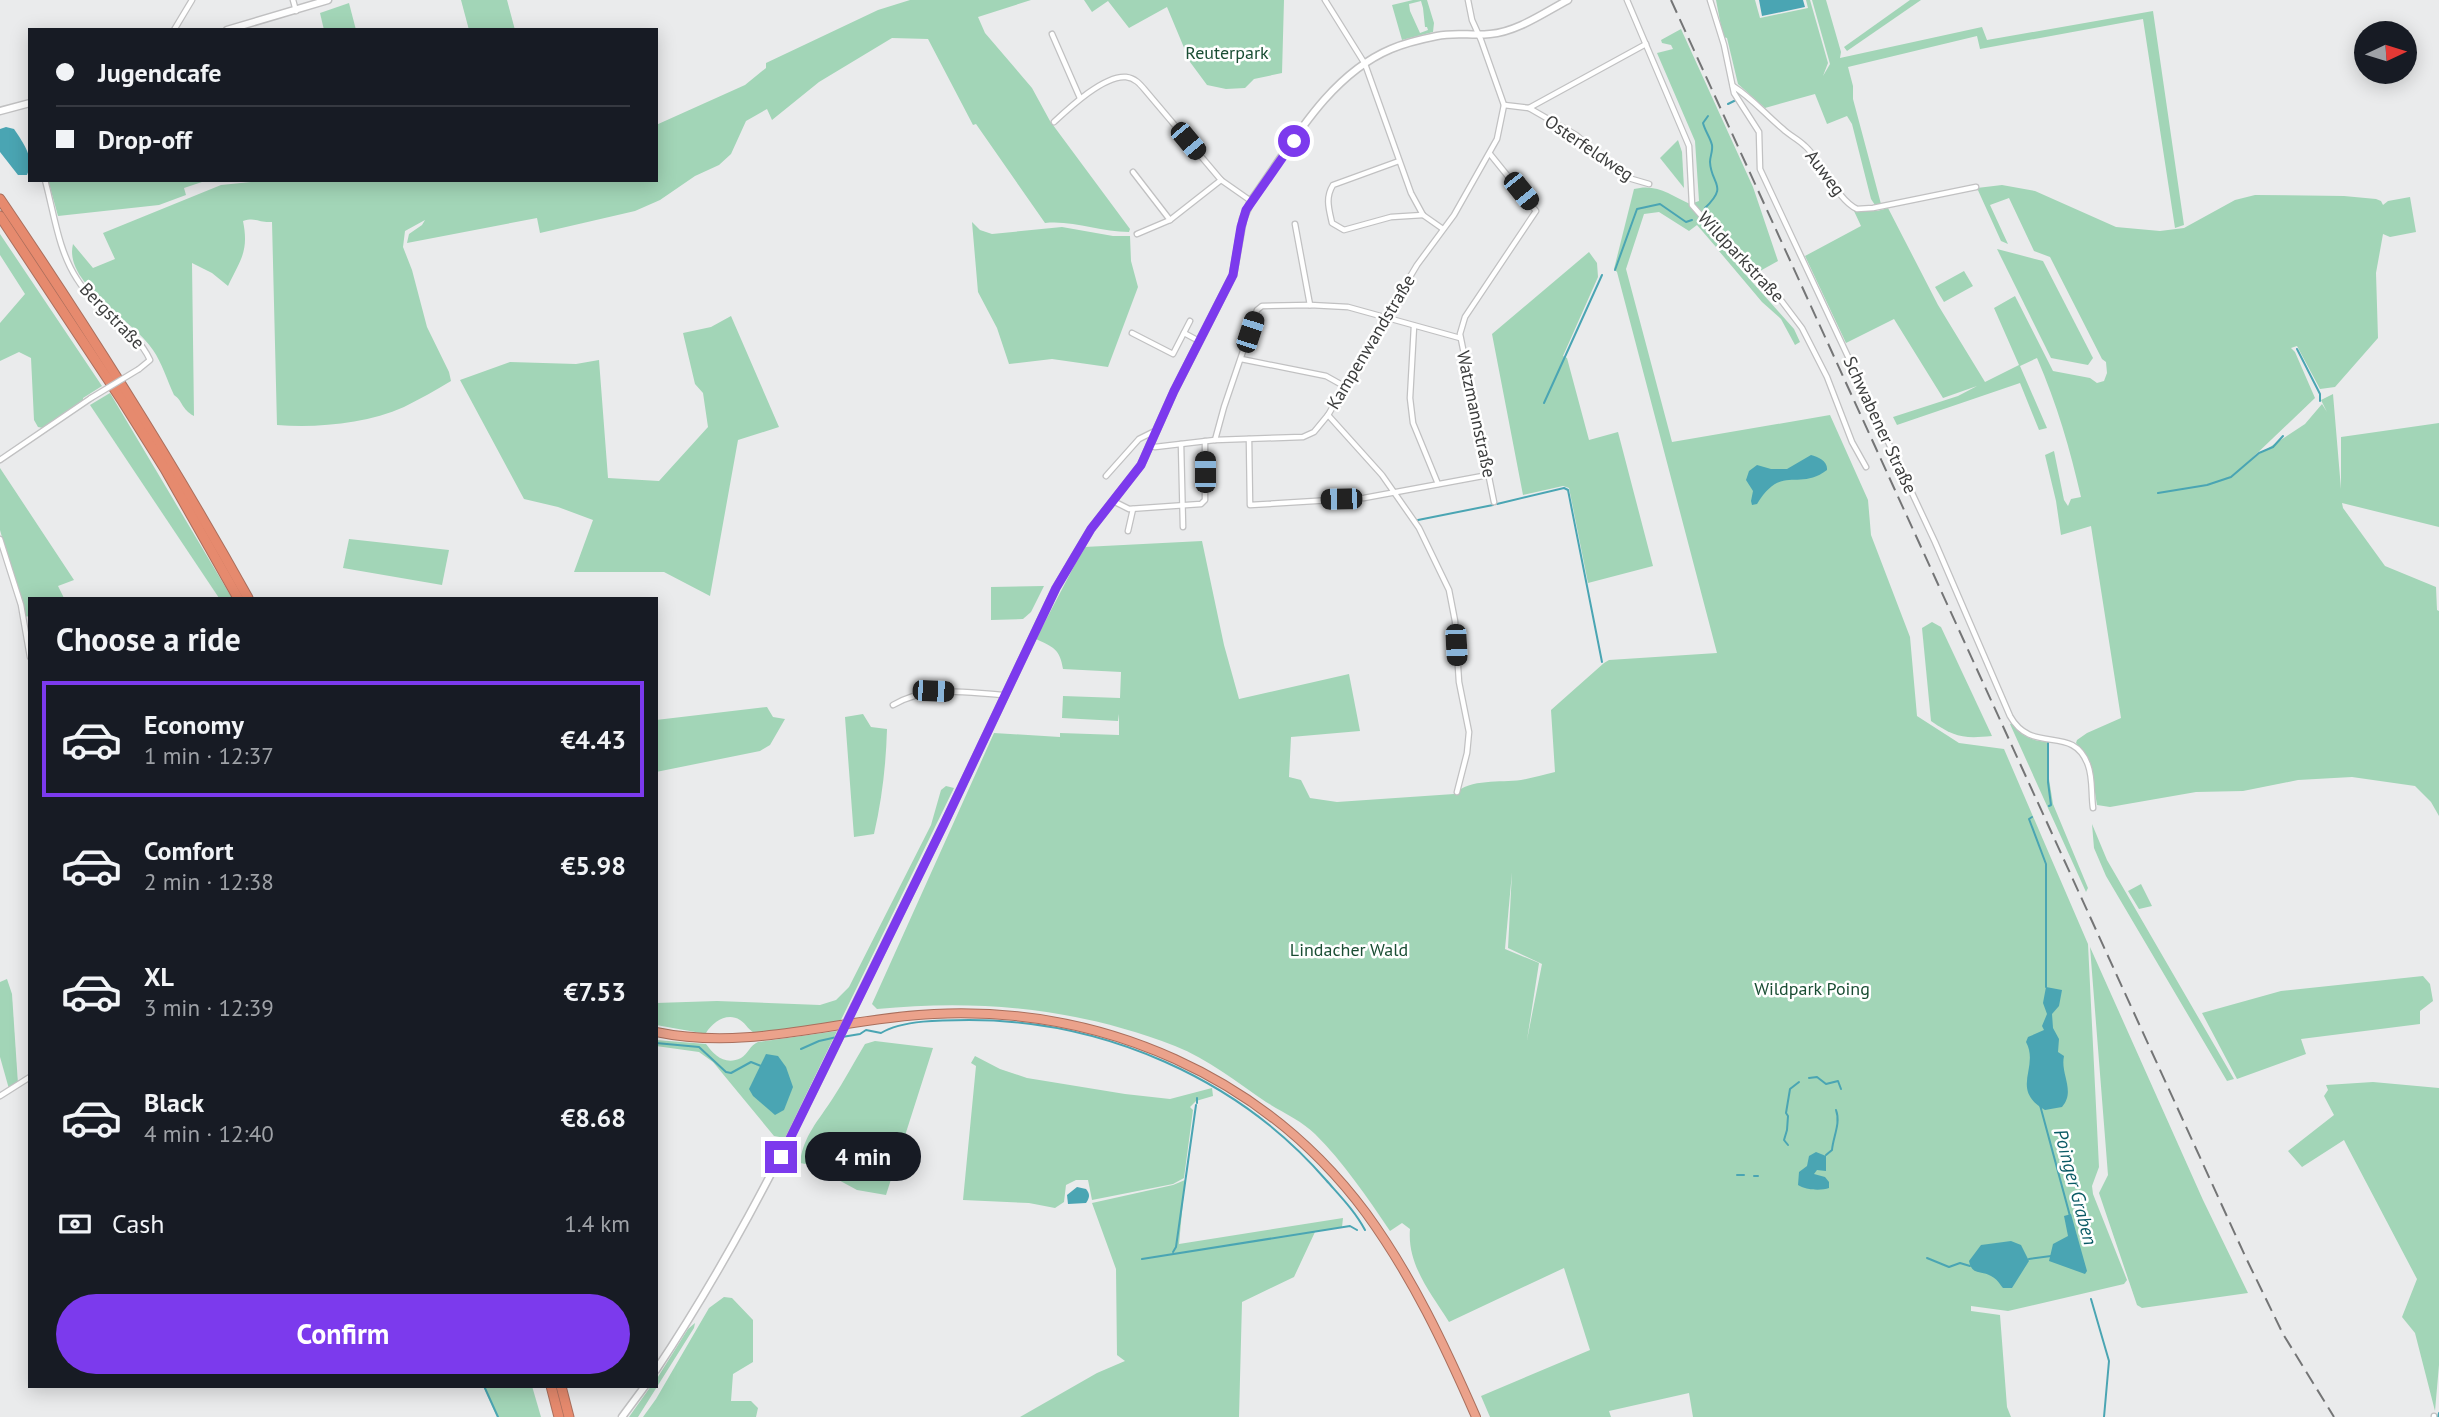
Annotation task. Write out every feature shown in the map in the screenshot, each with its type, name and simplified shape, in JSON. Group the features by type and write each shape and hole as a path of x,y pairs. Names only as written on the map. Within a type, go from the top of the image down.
{"highway":[{"path":"0,199 165,454 247,597"},
{"path":"0,216 137,424 237,597"},
{"path":"658,1032 692,1037 747,1038 909,1016 987,1013 1077,1025 1172,1057 1210,1076 1259,1108 1303,1143 1344,1186 1384,1240 1417,1293 1444,1344 1476,1417"},
{"path":"552,1388 559,1417"},
{"path":"562,1388 569,1417"}],"street":[{"path":"175,28 192,0"},
{"path":"293,0 296,11"},
{"path":"234,28 328,0"},
{"path":"1325,0 1365,64 1411,193 1423,215 1443,229"},
{"path":"1468,0 1504,105 1529,108 1646,44"},
{"path":"658,1367 727,1257 772,1174 944,824 1056,588 1078,549 1141,465 1155,431 1233,275 1241,227 1251,201 1327,97 1365,64 1390,49 1410,42 1456,33 1489,34 1506,31 1568,0"},
{"name":"Wildparkstraße","path":"1627,0 1690,151 1692,205 1747,268 1774,291 1802,328 1827,377 1852,442 1866,467"},
{"name":"Schwabener Straße","path":"1710,0 1724,45 1732,85 1738,100 1759,132 1759,161 1764,177 1935,542 2010,716 2027,735 2067,742 2079,750 2089,769 2093,808"},
{"path":"1052,34 1080,99"},
{"path":"1054,122 1080,99 1115,79 1126,77 1137,82 1221,180 1251,201"},
{"name":"Auweg","path":"1732,85 1805,146 1844,199 1857,209 1874,208 1976,187"},
{"path":"0,111 28,104"},
{"name":"Kampenwandstraße","path":"1149,444 1155,447 1214,440 1303,437 1318,429 1417,265 1454,215 1490,154 1497,139 1504,105"},
{"name":"Osterfeldweg","path":"1529,108 1576,135 1625,177 1649,184"},
{"name":"Watzmannstraße","path":"1490,154 1535,211 1465,317 1460,338 1494,502"},
{"path":"1399,161 1333,185 1327,200 1332,223 1344,230 1391,217 1423,215"},
{"path":"1133,172 1170,220"},
{"path":"1137,234 1170,220 1221,180"},
{"name":"Bergstraße","path":"0,460 150,360 144,348 77,281 67,261 46,182"},
{"path":"1295,224 1310,304"},
{"path":"1214,440 1259,307 1310,304 1348,307 1460,338"},
{"path":"1132,333 1173,354 1190,321"},
{"path":"1414,326 1410,398 1413,423 1438,484"},
{"path":"1184,333 1199,341"},
{"path":"1241,359 1326,376 1345,386"},
{"path":"1328,415 1382,475 1419,528 1430,547 1451,598 1458,682 1469,732 1457,792"},
{"path":"1105,476 1133,444 1155,431"},
{"path":"1249,439 1250,505 1364,498 1488,475"},
{"path":"1113,501 1133,509 1200,504 1205,500 1205,441"},
{"path":"1181,444 1184,527"},
{"path":"1128,531 1133,509"},
{"path":"0,539 21,605 28,645"},
{"path":"893,705 911,695 933,691 1004,695"},
{"path":"0,1096 28,1078"},
{"path":"622,1417 644,1388"}],"green space":[{"path":"461,0 507,0 514,28 468,28"},
{"path":"910,0 1031,0 978,17 985,33 1032,88 1050,121 1130,229 1129,232 1066,223 1045,223 976,124 973,125 928,39 892,38 819,82 772,120 767,109 746,121 731,154 719,165 695,176 660,200 635,211 540,233 537,218 407,243 409,234 425,220 405,231 403,247 427,327 451,381 389,413 358,421 325,425 277,425 272,222 243,221 244,248 228,286 212,273 192,263 194,416 174,395 162,366 144,338 89,287 73,259 73,244 93,268 115,259 103,233 221,185 251,182 658,182 658,124 745,85 766,68 766,63 878,10"},
{"name":"Reuterpark","path":"1084,0 1284,0 1282,73 1254,79 1245,88 1226,89 1207,85 1190,62 1167,7 1129,28 1108,1 1092,12"},
{"path":"1427,0 1434,23 1433,32 1402,40 1392,5","holes":["1421,1 1425,27 1428,30 1420,33 1409,4"]},
{"path":"1716,0 1755,0 1760,18 1808,8 1806,0 1810,0 1828,63 1823,76 1830,64 1812,0 1826,0 1841,52 1840,58 1982,27 1987,40 2153,11 2184,225 2175,228 2143,19 1980,49 1977,36 1848,67 1853,99 1881,204 1875,205 1871,199 1852,124 1847,116 1827,124 1815,94 1765,108 1738,84 1727,38 1723,37"},
{"path":"1910,0 1921,0 1847,51 1844,47"},
{"path":"349,3 355,28 324,28 320,13"},
{"path":"1681,29 1753,187 1778,261 1760,271 1714,220 1707,217 1700,223 1718,244 1716,247 1697,225 1689,231 1659,212 1644,214 1626,269 1672,442 1830,415 1868,500 1871,535 1910,637 1917,716 1959,743 2004,749 2088,944 2099,1167 2092,1186 2127,1280 2124,1284 2008,1311 1971,1306 1971,1311 2000,1315 2007,1407 2011,1417 1693,1417 1689,1393 1609,1411 1611,1417 1490,1417 1481,1396 1590,1350 1564,1268 1449,1322 1416,1267 1410,1229 1402,1223 1390,1231 1345,1168 1310,1129 1199,1057 1138,1033 1065,1015 991,1006 877,1009 872,1004 994,733 1060,737 1060,733 1119,735 1119,714 1118,721 1062,718 1063,696 1120,698 1121,672 1063,669 1055,650 1036,639 1084,547 1202,541 1224,645 1239,699 1349,674 1360,731 1291,737 1289,777 1301,780 1310,798 1337,802 1454,794 1477,783 1521,780 1555,772 1551,710 1604,663 1609,660 1717,653 1617,272 1614,269 1634,189 1656,189 1690,204 1699,201 1695,141 1657,53 1673,49 1661,40","holes":["1512,872 1508,948 1542,964 1527,1040 1539,963 1505,949"]},
{"path":"1678,140 1682,152 1684,188 1660,158"},
{"path":"49,182 202,182 184,188 186,195 159,205 58,216"},
{"path":"2002,185 2035,191 2116,227 2160,231 2184,228 2235,200 2255,195 2344,196 2376,199 2383,205 2388,201 2410,197 2416,232 2390,237 2383,234 2376,273 2378,338 2335,387 2320,389 2297,346 2291,348 2315,398 2250,460 2305,424 2322,404 2327,412 2321,400 2333,394 2341,489 2341,437 2439,423 2439,527 2342,503 2385,566 2436,587 2439,611 2439,816 2431,802 2415,786 2352,777 2298,780 2243,791 2196,792 2110,807 2097,805 2090,762 2076,743 2087,733 2121,718 2091,526 2061,535 2045,455 2054,451 2064,500 2068,506 2071,499 2081,497 2051,392 2037,358 2020,366 2047,428 2039,430 2020,383 1897,425 1893,417 1958,396 1977,386 1943,398 1894,319 1846,343 1805,256 1861,226 1854,211 1888,208 1938,305 1985,382 2019,365 1994,308 2015,296 2053,371 2090,378 2097,383 2104,381 2107,373 2106,362 2102,359 2050,257 2034,251 2009,198 1990,205 2008,244 2001,241 1977,188"},
{"path":"972,222 980,230 992,234 1062,227 1113,236 1130,236 1131,261 1138,287 1108,367 1052,359 1009,364 997,328 978,292"},
{"path":"0,234 102,386 43,428 38,427 34,420 31,358 19,352 0,361 0,323 25,294 0,255"},
{"path":"1722,248 1794,329 1800,342 1795,345 1781,319 1762,302 1719,251"},
{"path":"1997,249 2043,261 2093,358 2088,365 2051,358"},
{"path":"1589,252 1597,263 1598,277 1563,356 1567,358 1589,440 1618,432 1653,566 1588,583 1569,488 1563,486 1523,495 1492,334"},
{"path":"1964,271 1973,286 1944,302 1935,287"},
{"path":"731,316 779,427 738,440 710,596 664,572 574,572 593,520 558,507 524,499 460,380 510,362 576,364 599,360 608,478 659,481 708,427 703,393 695,384 683,333 711,327"},
{"path":"110,393 231,597 218,597 90,405"},
{"path":"0,468 74,580 58,586 64,597 28,597 28,616 24,617 0,530"},
{"path":"349,539 449,550 442,585 343,568"},
{"path":"1044,586 1031,612 1023,619 991,620 991,587"},
{"path":"1932,622 1941,627 1992,736 1959,736 1931,721 1922,628"},
{"path":"767,707 773,717 785,719 770,745 760,751 658,772 658,720"},
{"path":"863,714 871,727 887,729 886,756 874,834 854,837 845,717"},
{"path":"2010,724 2028,738 2049,742 2049,779 2053,804 2088,888 2086,892"},
{"path":"946,786 954,788 840,1022 757,1034 740,1020 730,1017 716,1022 706,1033 658,1025 658,1003 717,1001 820,1005 836,1000 849,987 931,825 941,790"},
{"path":"2092,824 2107,860 2234,1079 2227,1081 2106,876 2094,848"},
{"path":"2141,884 2152,906 2139,909 2128,891"},
{"path":"2090,947 2203,1200 2248,1293 2142,1308 2137,1305 2099,1193 2108,1175"},
{"path":"2423,976 2430,984 2433,1001 2420,1011 2420,1024 2301,1039 2306,1054 2237,1079 2202,1013 2281,991"},
{"path":"7,979 12,994 18,1084 9,1089 0,1057 0,982"},
{"path":"837,1031 785,1138 774,1136 713,1062 699,1052 658,1046 658,1040 706,1044 716,1055 730,1061 741,1058 758,1042"},
{"path":"875,1041 933,1048 886,1195 857,1190 811,1165 800,1163 804,1145 812,1129 865,1044"},
{"path":"975,1056 1000,1069 1027,1078 1125,1094 1170,1099 1212,1088 1213,1096 1196,1101 1190,1107 1193,1110 1184,1178 1173,1184 1092,1200 1088,1180 1076,1180 1066,1185 1064,1202 1055,1208 1029,1203 963,1200 976,1066 971,1063"},
{"path":"2373,1082 2439,1088 2439,1365 2435,1411 2415,1333 2402,1317 2417,1279 2344,1140 2302,1167 2288,1151 2334,1115 2324,1096 2328,1090 2326,1085"},
{"path":"1185,1180 1179,1244 1343,1218 1342,1227 1315,1232 1294,1277 1242,1302 1239,1417 1020,1417 1097,1373 1125,1361 1117,1355 1116,1269 1092,1203"},
{"path":"724,1297 732,1298 753,1320 753,1362 733,1374 731,1401 751,1401 758,1408 756,1417 643,1417 709,1308"},
{"path":"695,1323 658,1385 658,1377 688,1329"},
{"path":"484,1388 533,1388 541,1417 497,1417"},
{"path":"650,1388 656,1388 638,1417 629,1417"}],"water":[{"path":"1759,0 1803,0 1805,7 1762,16"},
{"path":"0,129 14,129 21,140 28,154 27,175 18,175 0,152"},
{"path":"1811,455 1824,462 1827,470 1807,479 1774,484 1757,504 1752,505 1753,491 1746,480 1749,471 1757,465 1771,469 1787,469"},
{"path":"2046,987 2062,990 2059,1006 2052,1014 2053,1028 2059,1039 2058,1052 2064,1056 2068,1095 2062,1107 2045,1110 2034,1102 2029,1094 2027,1078 2030,1061 2026,1042 2028,1037 2044,1030 2042,1026 2047,1014 2043,1003"},
{"path":"766,1054 778,1056 786,1067 793,1087 784,1110 775,1115 753,1096 749,1089"},
{"path":"1816,1152 1826,1156 1826,1171 1817,1170 1814,1174 1825,1177 1829,1182 1829,1188 1822,1190 1798,1185 1799,1172 1807,1166 1809,1156"},
{"path":"1077,1187 1088,1192 1086,1203 1068,1204 1067,1195"},
{"path":"2071,1214 2087,1271 2085,1274 2049,1261 2053,1244 2068,1236 2064,1216"},
{"path":"2011,1241 2021,1245 2029,1261 2012,1288 2003,1288 1993,1277 1975,1271 1970,1266 1969,1261 1981,1245"}],"waterway":[{"path":"1728,104 1736,100"},
{"path":"1705,208 1717,189 1710,162 1712,145 1703,123 1708,116"},
{"path":"1615,270 1637,209 1660,204 1686,222 1692,220"},
{"path":"1544,403 1602,275"},
{"path":"2297,349 2320,394 2320,401"},
{"path":"2158,493 2207,485 2231,477 2259,453 2273,447 2283,436"},
{"path":"1497,504 1564,488 1568,490 1602,662"},
{"path":"1418,520 1493,505"},
{"name":"Poinger Graben","path":"2048,743 2049,806"},
{"name":"Poinger Graben","path":"2032,817 2029,819 2046,864 2046,987"},
{"path":"842,1037 860,1034 866,1030 881,1033 911,1023 969,1020 1019,1023 1069,1031 1118,1044 1165,1062 1210,1085 1252,1112 1291,1144 1326,1180 1365,1230"},
{"path":"801,1049 837,1037"},
{"path":"658,1043 699,1047 726,1072 731,1073 751,1062 761,1066"},
{"path":"1809,1078 1817,1077 1826,1084 1838,1081 1841,1089"},
{"path":"1788,1145 1784,1140 1790,1089 1799,1082"},
{"path":"1197,1098 1197,1103"},
{"path":"1173,1252 1176,1247 1196,1105"},
{"name":"Poinger Graben","path":"2040,1105 2070,1216"},
{"path":"1826,1155 1832,1150 1837,1125 1836,1110"},
{"path":"782,1172 797,1148"},
{"path":"1737,1175 1744,1175"},
{"path":"1142,1259 1350,1226 1357,1230"},
{"path":"2029,1259 2051,1256"},
{"path":"1927,1258 1949,1267 1960,1263 1970,1266"},
{"name":"Poinger Graben","path":"2091,1299 2109,1361 2104,1417"},
{"path":"485,1388 498,1417"},
{"path":"2438,1417 2439,1413"}],"railway":[{"path":"1671,0 2246,1258 2283,1334 2334,1417"}],"route":[{"path":"781,1157 1056,588 1091,529 1141,465 1174,391 1228,288 1236,263 1246,210 1294,141"}],"park label":[{"name":"Lindacher Wald","path":"1349,950"},
{"name":"Wildpark Poing","path":"1812,989"}]}
